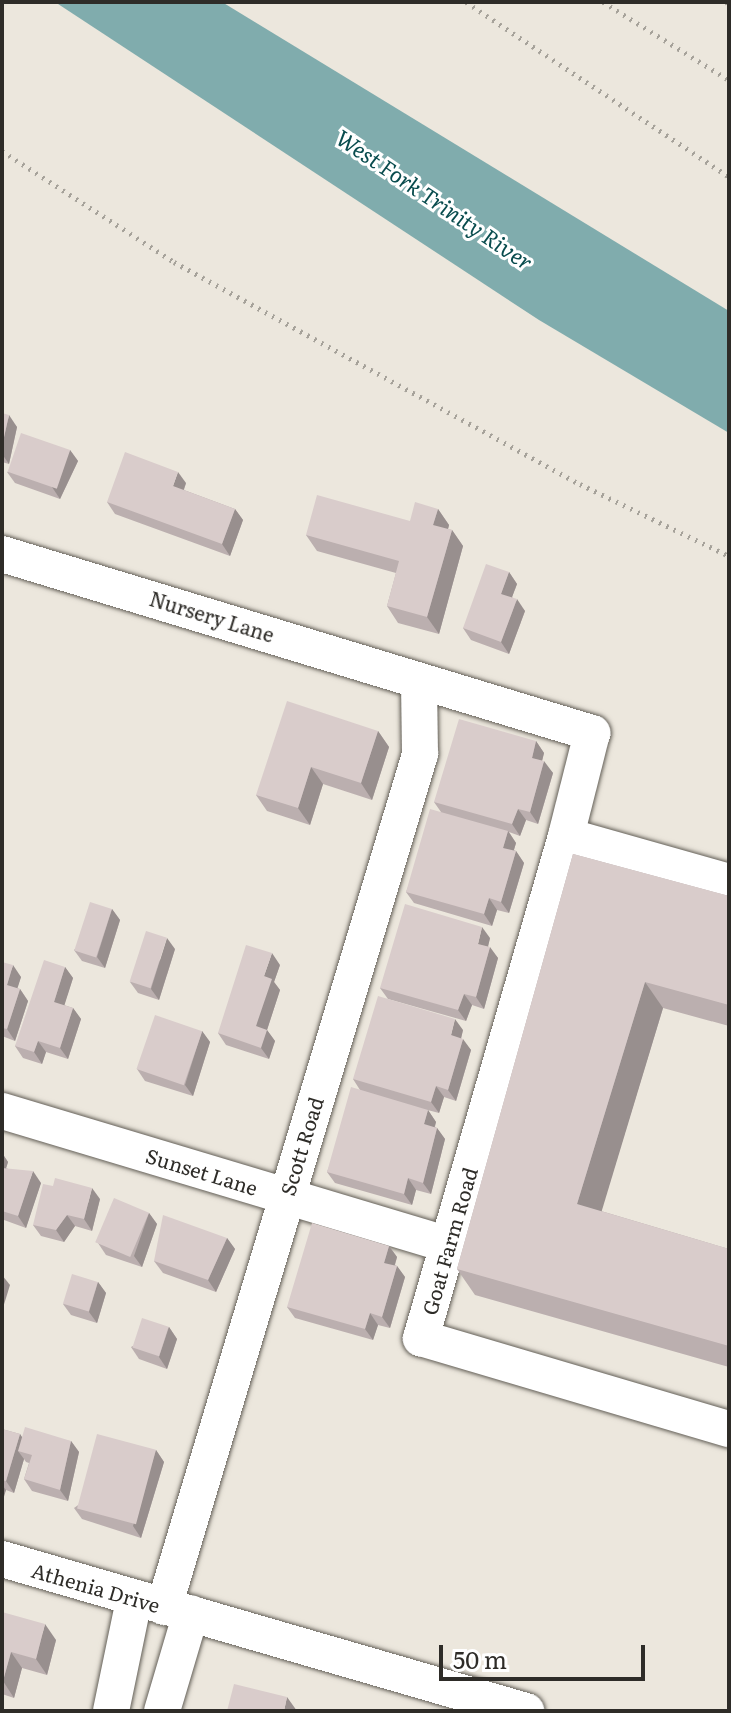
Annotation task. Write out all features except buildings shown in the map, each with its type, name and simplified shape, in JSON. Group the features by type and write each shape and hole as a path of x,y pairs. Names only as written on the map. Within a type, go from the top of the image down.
{"street":[{"name":"Nursery Lane","path":"2,554 419,683"},
{"name":"Goat Farm Road","path":"419,683 592,733 566,836 421,1338 729,1429"},
{"name":"Scott Road","path":"111,1711 163,1607 420,754 419,683"},
{"path":"566,836 729,882"},
{"name":"Sunset Lane","path":"2,1111 448,1245"},
{"name":"Athenia Drive","path":"2,1559 526,1711"},
{"name":"Scott Road","path":"162,1711 163,1607"}],"path":[{"path":"466,2 729,177"},
{"path":"603,2 729,80"},
{"path":"2,151 174,262 580,484 729,556"}],"water":[{"name":"West Fork Trinity River","path":"55,2 222,2 729,311 729,433 539,320"}]}
